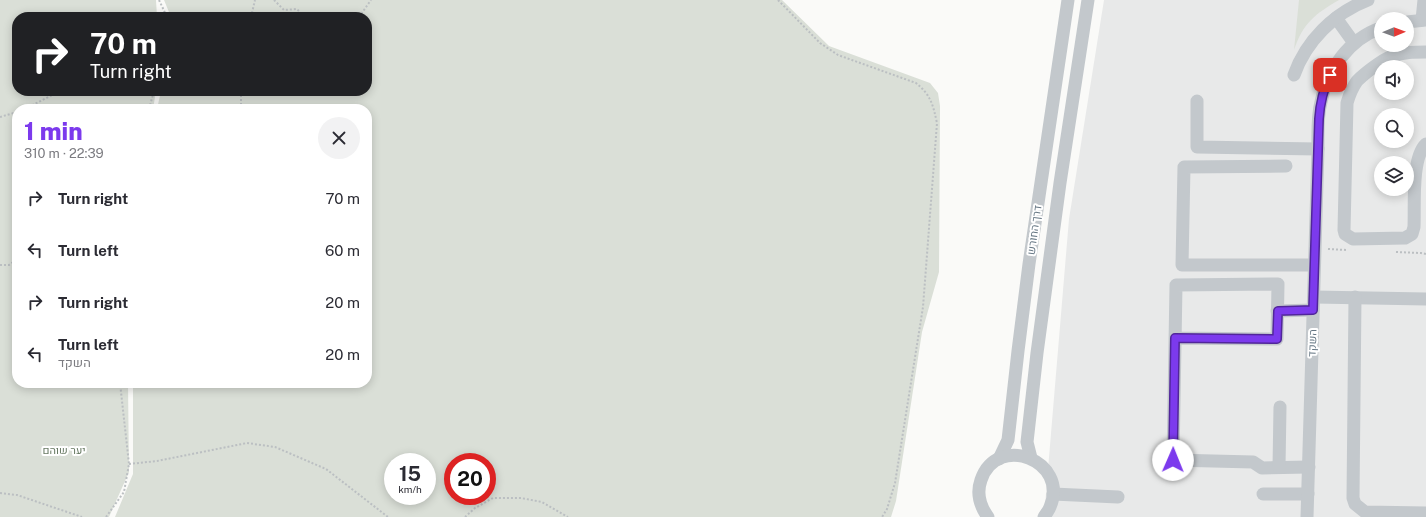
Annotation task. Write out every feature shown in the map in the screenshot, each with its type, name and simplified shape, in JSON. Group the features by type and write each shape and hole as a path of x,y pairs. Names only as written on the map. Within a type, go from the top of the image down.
{"street":[{"name":"דרך החורש","path":"988,517 979,498 979,486 983,475 990,465 999,458 1008,440 1030,257 1068,0"},
{"name":"דרך החורש","path":"1031,458 1027,442 1037,353 1060,183 1088,0"},
{"path":"1294,75 1303,55 1324,29 1349,9 1368,0"},
{"path":"1414,21 1424,20 1424,0"},
{"path":"1336,18 1354,43"},
{"name":"השקד","path":"1307,517 1320,103 1324,86 1340,59 1357,40 1374,32"},
{"path":"1426,52 1409,52 1391,56 1357,81 1349,95 1347,103 1345,234 1353,239 1405,238 1412,234 1414,228 1416,162 1422,148 1426,144"},
{"path":"1196,102 1197,147 1318,149"},
{"path":"1286,166 1184,167 1182,265 1314,264"},
{"path":"1175,338 1277,339 1278,284 1176,285 1175,338 1173,460 1253,462 1262,468 1309,467"},
{"path":"1314,297 1425,297"},
{"path":"1355,298 1354,504 1365,512 1426,513"},
{"path":"1278,311 1313,310"},
{"path":"1279,467 1280,407"},
{"path":"999,458 1010,455 1020,455 1031,458 1048,472 1052,483 1053,494 1050,506 1044,517"},
{"path":"1053,494 1118,498"},
{"path":"1262,494 1308,494"}],"path":[{"path":"159,0 165,12"},
{"path":"252,12 255,0"},
{"path":"274,0 284,10 297,9 300,12"},
{"path":"363,12 371,0"},
{"path":"778,0 820,43 838,55 916,83 925,90 933,105 936,123 923,307 895,483 887,510 882,517"},
{"path":"35,104 50,96"},
{"path":"0,117 12,113"},
{"path":"0,265 8,265 12,262"},
{"path":"106,517 124,492 129,464 121,388"},
{"path":"129,464 157,461 247,443 275,447 326,469 388,517"},
{"path":"0,492 17,495 82,517"},
{"path":"465,517 475,508 493,498 521,498 542,502 568,517"}],"shaded area":[{"path":"1104,0 1426,0 1426,517 1044,517 1069,219"}],"green space":[{"name":"יער שוהם","path":"0,0 156,0 157,12 12,12 12,96 155,96 154,104 12,104 12,388 128,388 129,472 109,517 0,517"},
{"path":"164,0 782,0 829,46 930,83 938,93 940,106 939,272 922,332 896,501 891,517 115,517 133,474 133,388 372,388 372,104 158,104 160,96 372,96 372,12 169,12"},
{"path":"1299,0 1339,0 1311,20 1301,33 1294,50"}],"route":[{"path":"1173,460 1175,338 1277,339 1278,311 1313,310 1320,103 1324,86 1330,75"}]}
